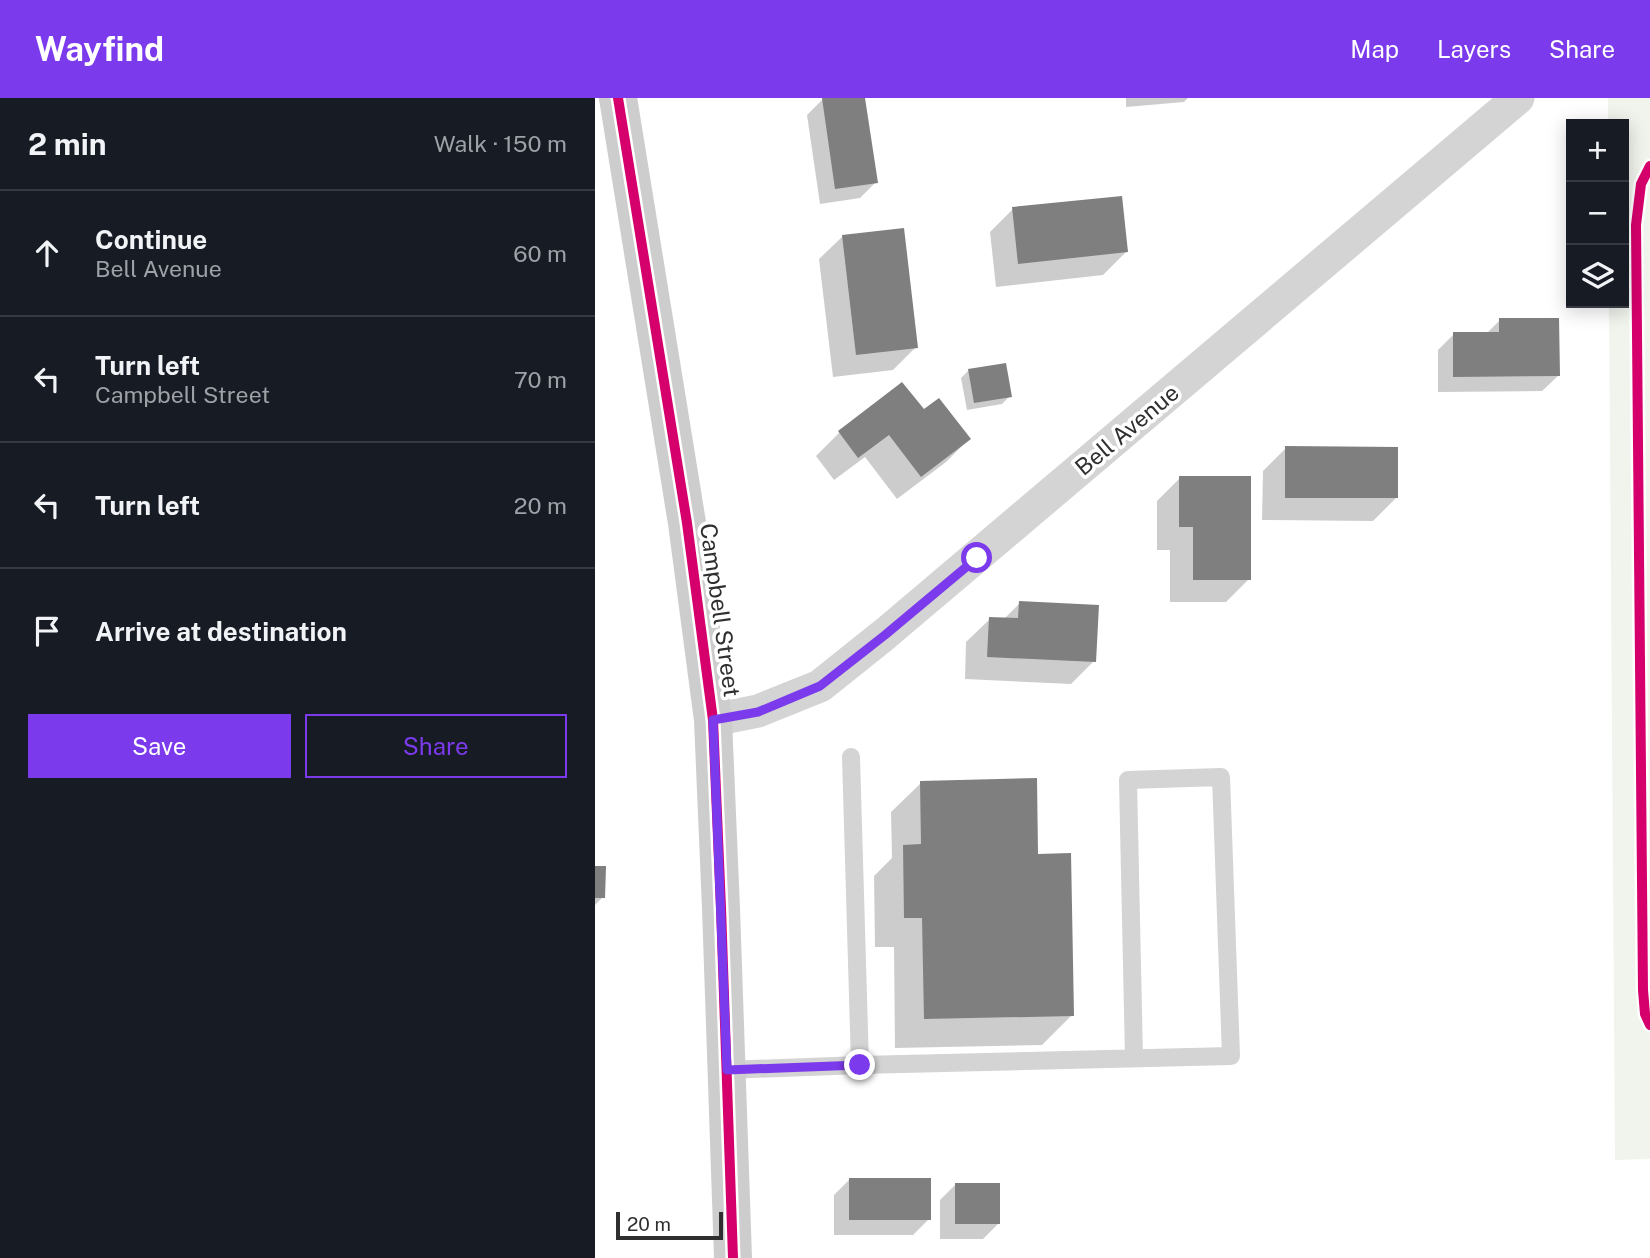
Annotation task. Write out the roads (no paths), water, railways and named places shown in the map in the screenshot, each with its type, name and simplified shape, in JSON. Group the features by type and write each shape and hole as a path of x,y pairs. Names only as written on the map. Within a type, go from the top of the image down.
{"street":[{"name":"Campbell Street","path":"618,98 687,523 713,720 733,1258"},
{"name":"Bell Avenue","path":"713,720 758,712 820,686 885,635 1518,98"}],"lane":[{"path":"851,757 860,1065"},
{"path":"727,1070 1231,1056 1221,777 1128,780 1134,1058"}]}
